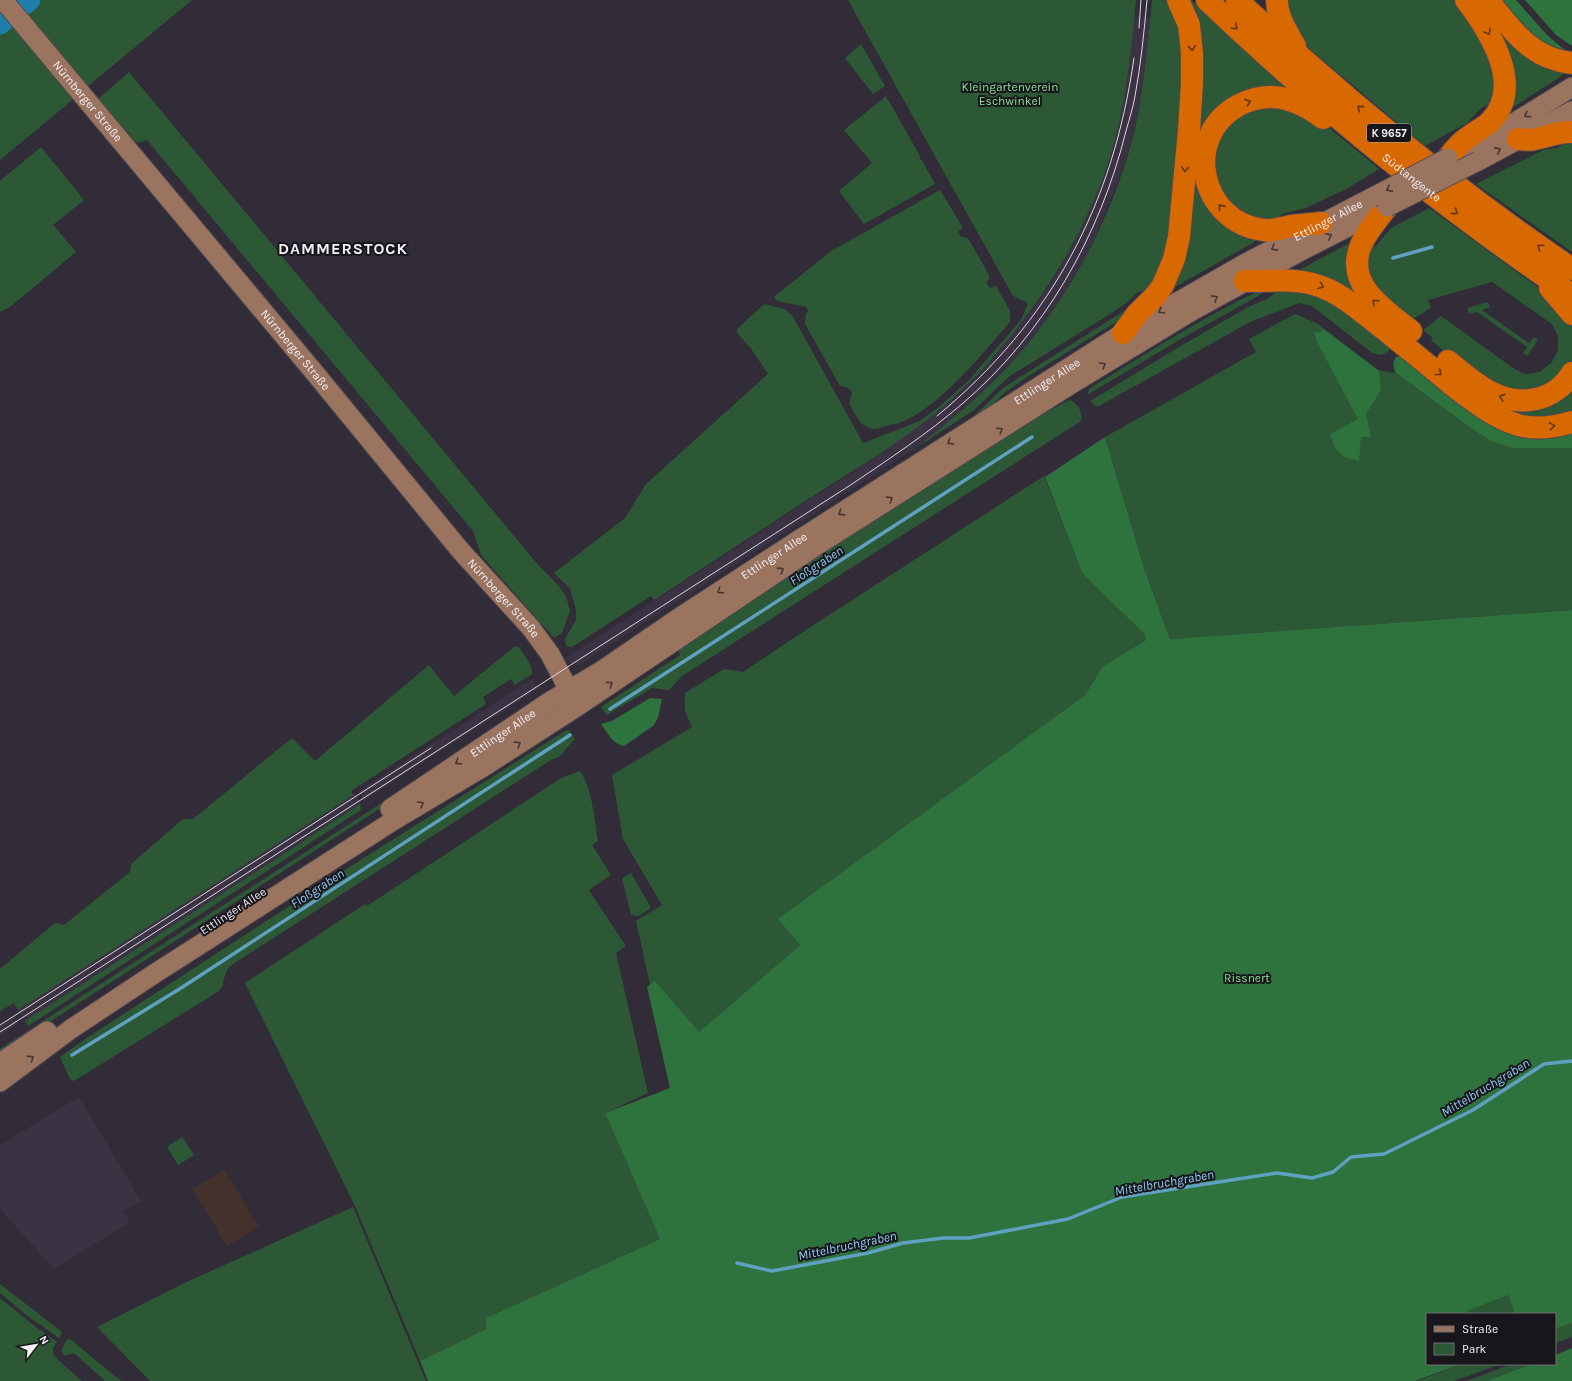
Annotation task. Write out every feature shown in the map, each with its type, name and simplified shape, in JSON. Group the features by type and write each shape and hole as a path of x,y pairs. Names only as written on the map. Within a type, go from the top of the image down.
{"highway":[{"path":"1123,333 1137,314 1156,295 1163,285 1174,259 1179,237 1189,130 1192,84 1192,53 1189,25 1178,0"},
{"name":"Südtangente","path":"1207,0 1295,81 1414,182 1528,266 1572,295"},
{"name":"Südtangente","path":"1238,0 1303,60 1402,144 1500,219 1572,269"},
{"path":"1276,0 1283,25 1303,60"},
{"path":"1462,153 1483,127 1496,114 1504,95 1505,86 1501,61 1494,42 1483,22 1466,0"},
{"path":"1488,0 1510,27 1535,51 1546,58 1559,62 1572,63"},
{"path":"1321,223 1264,230 1253,228 1232,219 1214,198 1207,183 1204,170 1204,153 1209,135 1219,121 1231,109 1248,100 1267,97 1285,99 1302,105 1338,128 1359,136"},
{"path":"1518,139 1533,140 1558,133 1572,132"},
{"path":"1379,202 1357,257 1360,277 1370,296 1407,338 1465,394 1489,412 1504,420 1536,428 1572,422"},
{"path":"1528,266 1572,314"},
{"path":"1245,281 1266,282 1296,280 1314,284 1329,290 1407,338 1480,386 1500,397 1525,402 1541,398 1549,395 1564,384 1572,373"}],"main road":[{"name":"Nürnberger Straße","path":"4,1 309,366 460,550 531,628 550,654 578,706"},
{"name":"Ettlinger Allee","path":"0,1063 388,810 500,734 565,683 601,672 649,638 804,537 1123,333 1244,264 1321,223 1379,202 1572,87"},
{"name":"Ettlinger Allee","path":"0,1082 71,1028 160,970 390,823 485,766 578,706 826,540 1070,385 1192,310 1245,281 1462,153 1518,139 1572,111"}],"shaded area":[{"path":"1134,15 1150,19 1147,54 1143,89 1132,140 1120,176 1094,240 1073,281 1038,332 1020,353 985,389 937,432 913,450 580,665 574,665 564,659 888,449 946,404 973,380 1026,317 1052,281 1088,214 1110,156 1117,126 1128,75"},
{"path":"532,679 538,689 364,800 359,791"},
{"path":"355,793 361,803 25,1021 18,1010"},
{"path":"14,1015 19,1023 0,1036 0,1024"},
{"path":"79,1097 141,1201 123,1211 130,1222 54,1269 0,1209 0,1145"},
{"path":"225,1170 259,1227 227,1246 192,1189"}],"green space":[{"path":"14,0 192,0 87,87"},
{"name":"Kleingartenverein Eschwinkel","path":"848,0 1136,0 1130,60 1116,138 1101,184 1090,210 1078,235 1050,283 1034,306 979,373 937,412 900,440 654,600 651,596 572,647 566,646 565,639 576,620 576,610 570,589 554,573 625,518 646,484 768,374 752,350 737,333 737,329 764,304 784,309 792,315 863,443 920,421 940,406 969,380 1022,318 1028,303 1013,296"},
{"path":"1152,0 1172,0 1186,42 1170,254 1149,288 1137,293 1125,304 1107,316 1010,376 974,410 913,450 963,410 1024,349 1053,311 1068,288 1094,241 1115,192 1132,141 1147,53"},
{"path":"1185,0 1191,0 1287,90 1248,93 1198,176 1263,237 1170,290 1173,276"},
{"path":"1281,0 1460,0 1493,53 1494,106 1489,104 1480,109 1467,123 1425,146 1305,45"},
{"path":"1480,0 1566,71 1560,77 1512,108 1505,109"},
{"path":"1493,0 1516,0 1547,35 1565,50 1570,58 1548,53"},
{"path":"1525,0 1572,0 1572,46 1556,35"},
{"path":"0,7 76,97 0,160"},
{"path":"861,44 885,86 873,94 845,58"},
{"path":"129,72 539,566 559,586 566,596 570,611 562,633 554,638 481,555 473,531 147,140 137,143 98,99"},
{"path":"886,96 920,156 920,160 922,160 935,184 864,224 839,191 872,163 844,130"},
{"path":"1270,102 1328,127 1379,169 1348,188 1306,208 1285,213 1273,220 1239,217 1208,172 1223,123"},
{"path":"1572,139 1572,252 1476,184 1543,150 1556,148 1566,144"},
{"path":"41,147 84,200 53,225 76,252 10,307 0,312 0,181"},
{"path":"940,190 962,226 962,229 958,231 961,237 968,238 989,275 989,279 986,282 990,288 996,286 1010,311 1010,322 988,348 947,391 918,414 902,422 880,428 870,428 862,423 855,415 849,403 852,393 849,388 840,386 805,324 806,313 809,312 806,307 777,301 774,297 831,251"},
{"path":"1429,208 1547,294 1571,323 1572,361 1564,376 1527,395 1475,376 1431,340 1433,338 1423,330 1441,316 1516,370 1526,374 1540,372 1552,362 1558,350 1558,336 1552,324 1492,282 1428,300 1431,308 1411,320 1369,283 1367,246 1375,247 1391,228"},
{"path":"1353,243 1370,303 1297,271 1346,245"},
{"path":"1283,287 1327,294 1390,346 1388,352 1382,355 1372,353 1312,306 1299,303 1250,322 1099,406 1096,406 1090,401 1248,307 1267,299"},
{"path":"1261,290 1267,290 1087,395 1090,388 1153,349 1217,312"},
{"path":"1488,302 1490,307 1482,310 1529,343 1534,337 1538,340 1527,356 1523,353 1527,347 1477,312 1469,314 1467,308"},
{"path":"1130,307 1129,314 1024,379 1003,394 986,411 915,456 972,418 1002,389"},
{"path":"1295,314 1318,324 1378,370 1396,373 1468,426 1513,448 1572,448 1572,610 1170,639 1144,568 1105,437 1256,352 1249,339"},
{"path":"1323,329 1379,371 1381,390 1366,414 1371,437 1361,437 1359,461 1347,458 1339,453 1330,434 1358,419 1318,344 1314,332 1319,333"},
{"path":"1402,356 1470,406 1572,431 1572,448 1513,448 1491,441 1396,373 1393,363 1396,357"},
{"path":"1572,382 1572,416 1552,420 1508,417 1486,396"},
{"path":"1070,400 1075,403 1079,409 1081,421 682,676 669,690 652,688 607,715 601,707 680,655 678,647 755,594 1038,416"},
{"name":"Rissnert","path":"1105,437 1144,568 1170,639 1572,610 1572,1323 1556,1329 1556,1313 1515,1313 1508,1295 1467,1311 1467,1313 1426,1313 1426,1365 1458,1365 1415,1381 428,1381 420,1361 486,1329 486,1318 660,1239 605,1113 670,1088 647,987 655,981 699,1032 800,945 778,919 1085,695 1103,666 1146,640 1144,634 1082,573 1045,477"},
{"path":"1044,476 1082,573 1144,634 1146,640 1103,666 1085,695 779,919 800,945 699,1032 667,1062 636,921 662,905 623,839 612,775 692,727 685,711 685,693 724,669 743,672"},
{"path":"515,646 519,647 527,660 531,667 532,674 515,685 511,679 483,697 486,704 351,791 353,795 18,1010 14,1003 0,1011 0,969 55,923 64,925 130,872 131,864 183,819 193,819 292,738 315,761 429,665 454,696"},
{"path":"650,698 662,699 658,718 653,726 624,746 616,743 601,724 612,721"},
{"path":"569,730 575,739 559,757 551,760 230,966 226,973 223,985 219,991 74,1081 70,1079 60,1057 85,1039 351,866 565,731"},
{"path":"486,733 387,804 0,1054 0,1049 9,1043 377,806"},
{"path":"580,771 588,787 594,814 598,841 592,845 611,875 589,890 626,946 616,953 648,1093 605,1113 660,1239 486,1318 486,1329 420,1361 355,1206 245,983 365,904 367,906 561,778"},
{"path":"360,804 361,810 28,1026 25,1021"},
{"path":"631,873 651,908 638,916 631,915 622,878"},
{"path":"182,1137 194,1155 178,1165 167,1147"},
{"path":"353,1207 426,1381 150,1381 97,1327 180,1285"},
{"path":"0,1284 62,1332 59,1338 25,1314 0,1293"},
{"path":"1508,1295 1515,1313 1467,1313 1466,1311"},
{"path":"0,1298 57,1342 53,1349 53,1353 58,1360 82,1381 0,1381"},
{"path":"1572,1323 1572,1337 1556,1343 1556,1329"},
{"path":"70,1339 121,1381 105,1381 74,1353 65,1356 61,1351 66,1340"},
{"path":"1572,1348 1572,1381 1487,1381 1528,1365 1556,1365 1556,1355"},
{"path":"1459,1365 1498,1365 1454,1381 1417,1381"},
{"path":"1509,1365 1528,1365 1487,1381 1466,1381"}],"waterway":[{"path":"0,24 30,0"},
{"path":"1393,258 1432,247"},
{"name":"Floßgraben","path":"610,709 1032,437"},
{"name":"Floßgraben","path":"72,1055 181,988 570,735"},
{"name":"Mittelbruchgraben","path":"737,1263 772,1271 868,1253 903,1243 943,1238 969,1238 1068,1219 1122,1197 1277,1173 1312,1178 1333,1172 1351,1157 1384,1154 1473,1110 1544,1064 1572,1061"}],"tram line":[{"path":"1139,28 1141,0"},
{"path":"0,1032 852,484 922,436 962,404 992,376 1019,347 1043,315 1065,281 1101,208 1115,170 1134,100 1141,60 1147,0"},
{"path":"937,416 978,379 1013,341 1044,300 1071,256 1093,211 1111,163 1124,112 1134,58"},
{"path":"0,1025 431,748"}],"district":[{"name":"DAMMERSTOCK","path":"343,248"}]}
